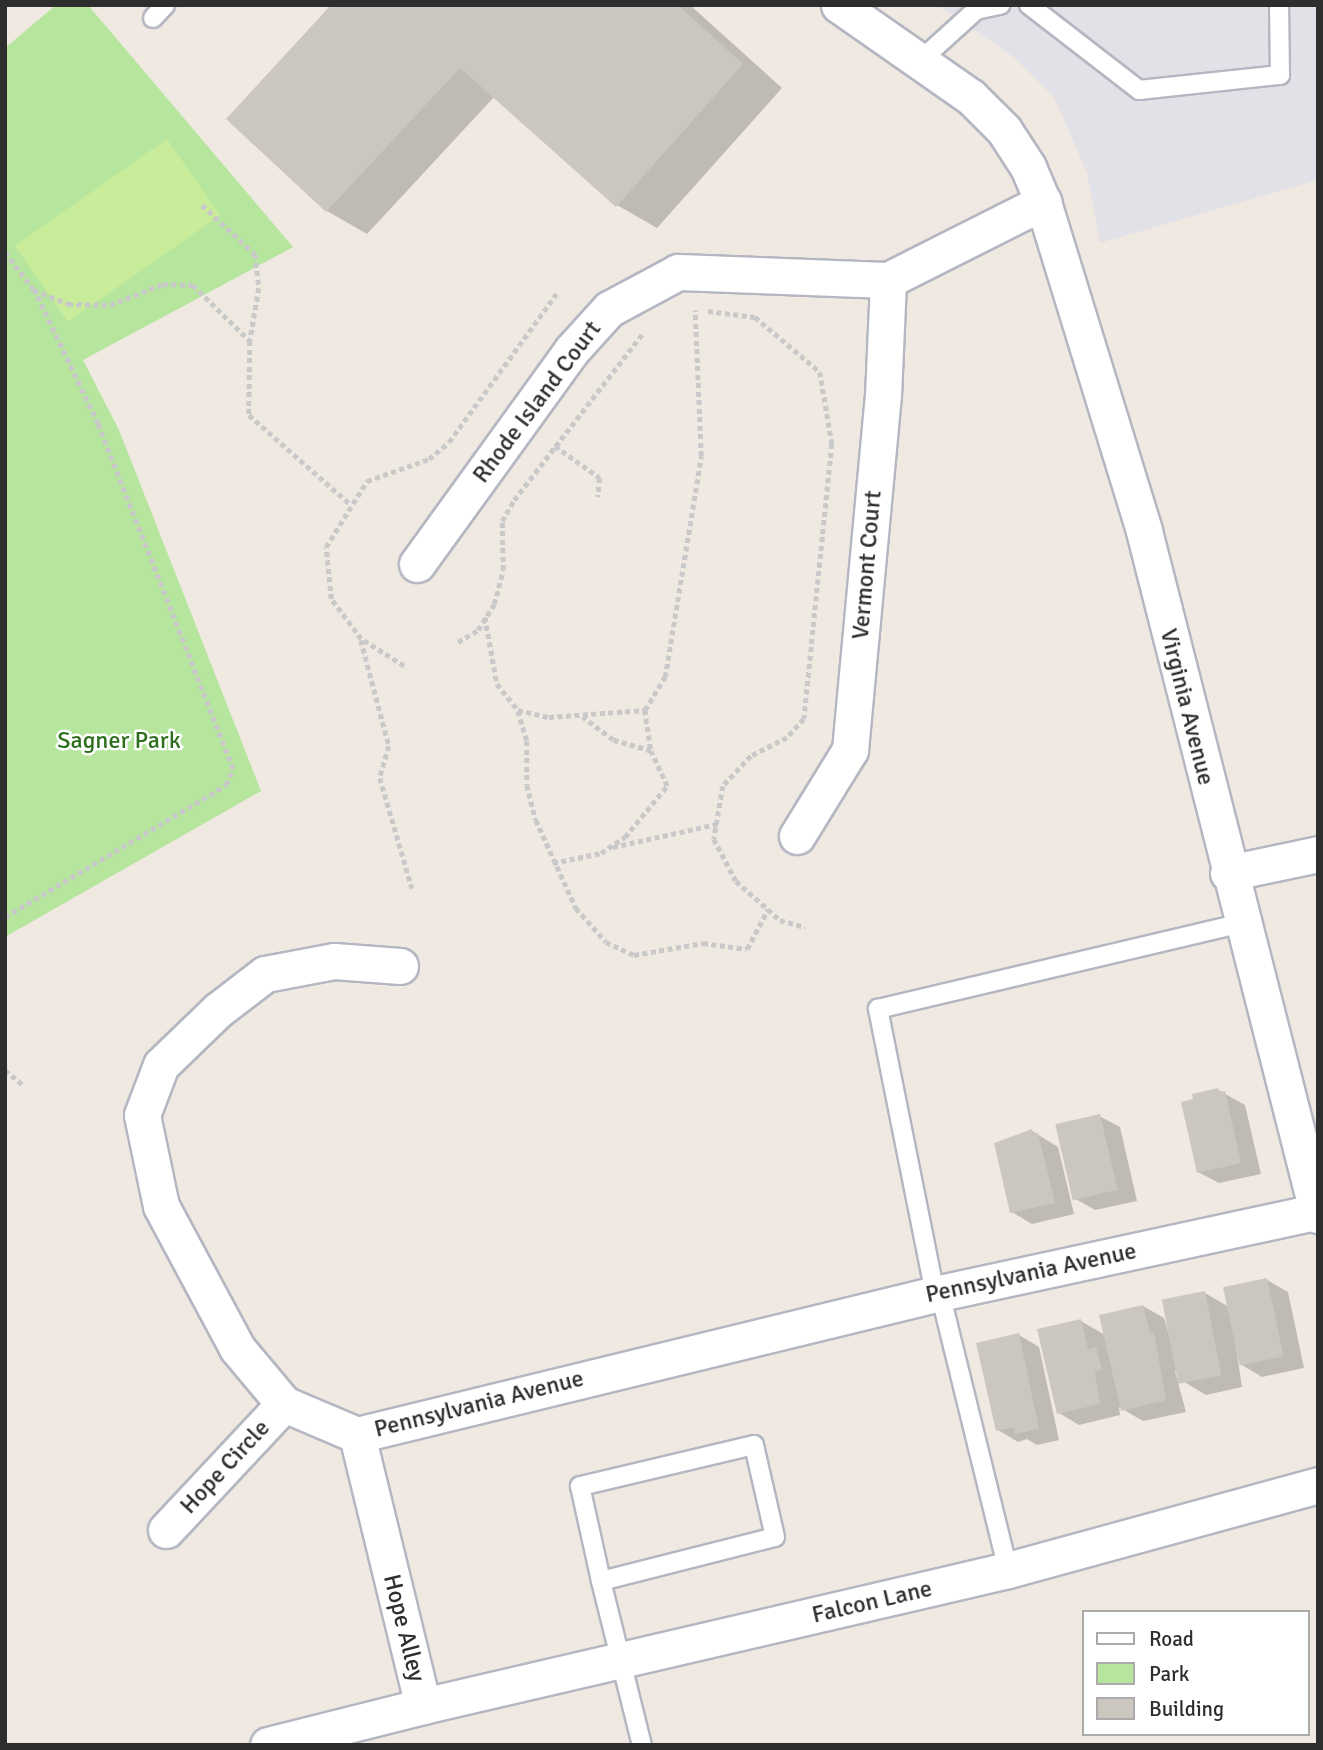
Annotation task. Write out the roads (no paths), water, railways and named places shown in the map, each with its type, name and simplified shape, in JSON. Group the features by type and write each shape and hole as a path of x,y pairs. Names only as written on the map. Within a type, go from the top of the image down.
{"street":[{"name":"Virginia Avenue","path":"839,5 922,59 971,97 1004,130 1028,167 1043,202 1144,531 1228,873 1317,1212"},
{"name":"Rhode Island Court","path":"417,564 571,352 609,309 678,272 888,280 1043,202"},
{"name":"Vermont Court","path":"797,836 850,750 883,396 888,280"},
{"path":"1228,873 1318,854"},
{"name":"Pennsylvania Avenue","path":"400,966 334,961 265,974 218,1010 161,1065 142,1115 161,1206 237,1348 284,1404 357,1435 938,1294 1317,1212"},
{"name":"Hope Circle","path":"166,1530 284,1404"},
{"name":"Hope Alley","path":"268,1745 423,1706 357,1435"},
{"name":"Falcon Lane","path":"423,1706 1008,1570 1318,1485"}],"lane":[{"path":"922,59 976,10 1000,5"},
{"path":"1029,5 1139,90 1280,75 1279,5"},
{"path":"1008,1570 938,1294 878,1009 1242,923"},
{"path":"601,1581 775,1537 754,1445 580,1486 601,1581 642,1745"}],"park label":[{"name":"Sagner Park","path":"119,741"}]}
